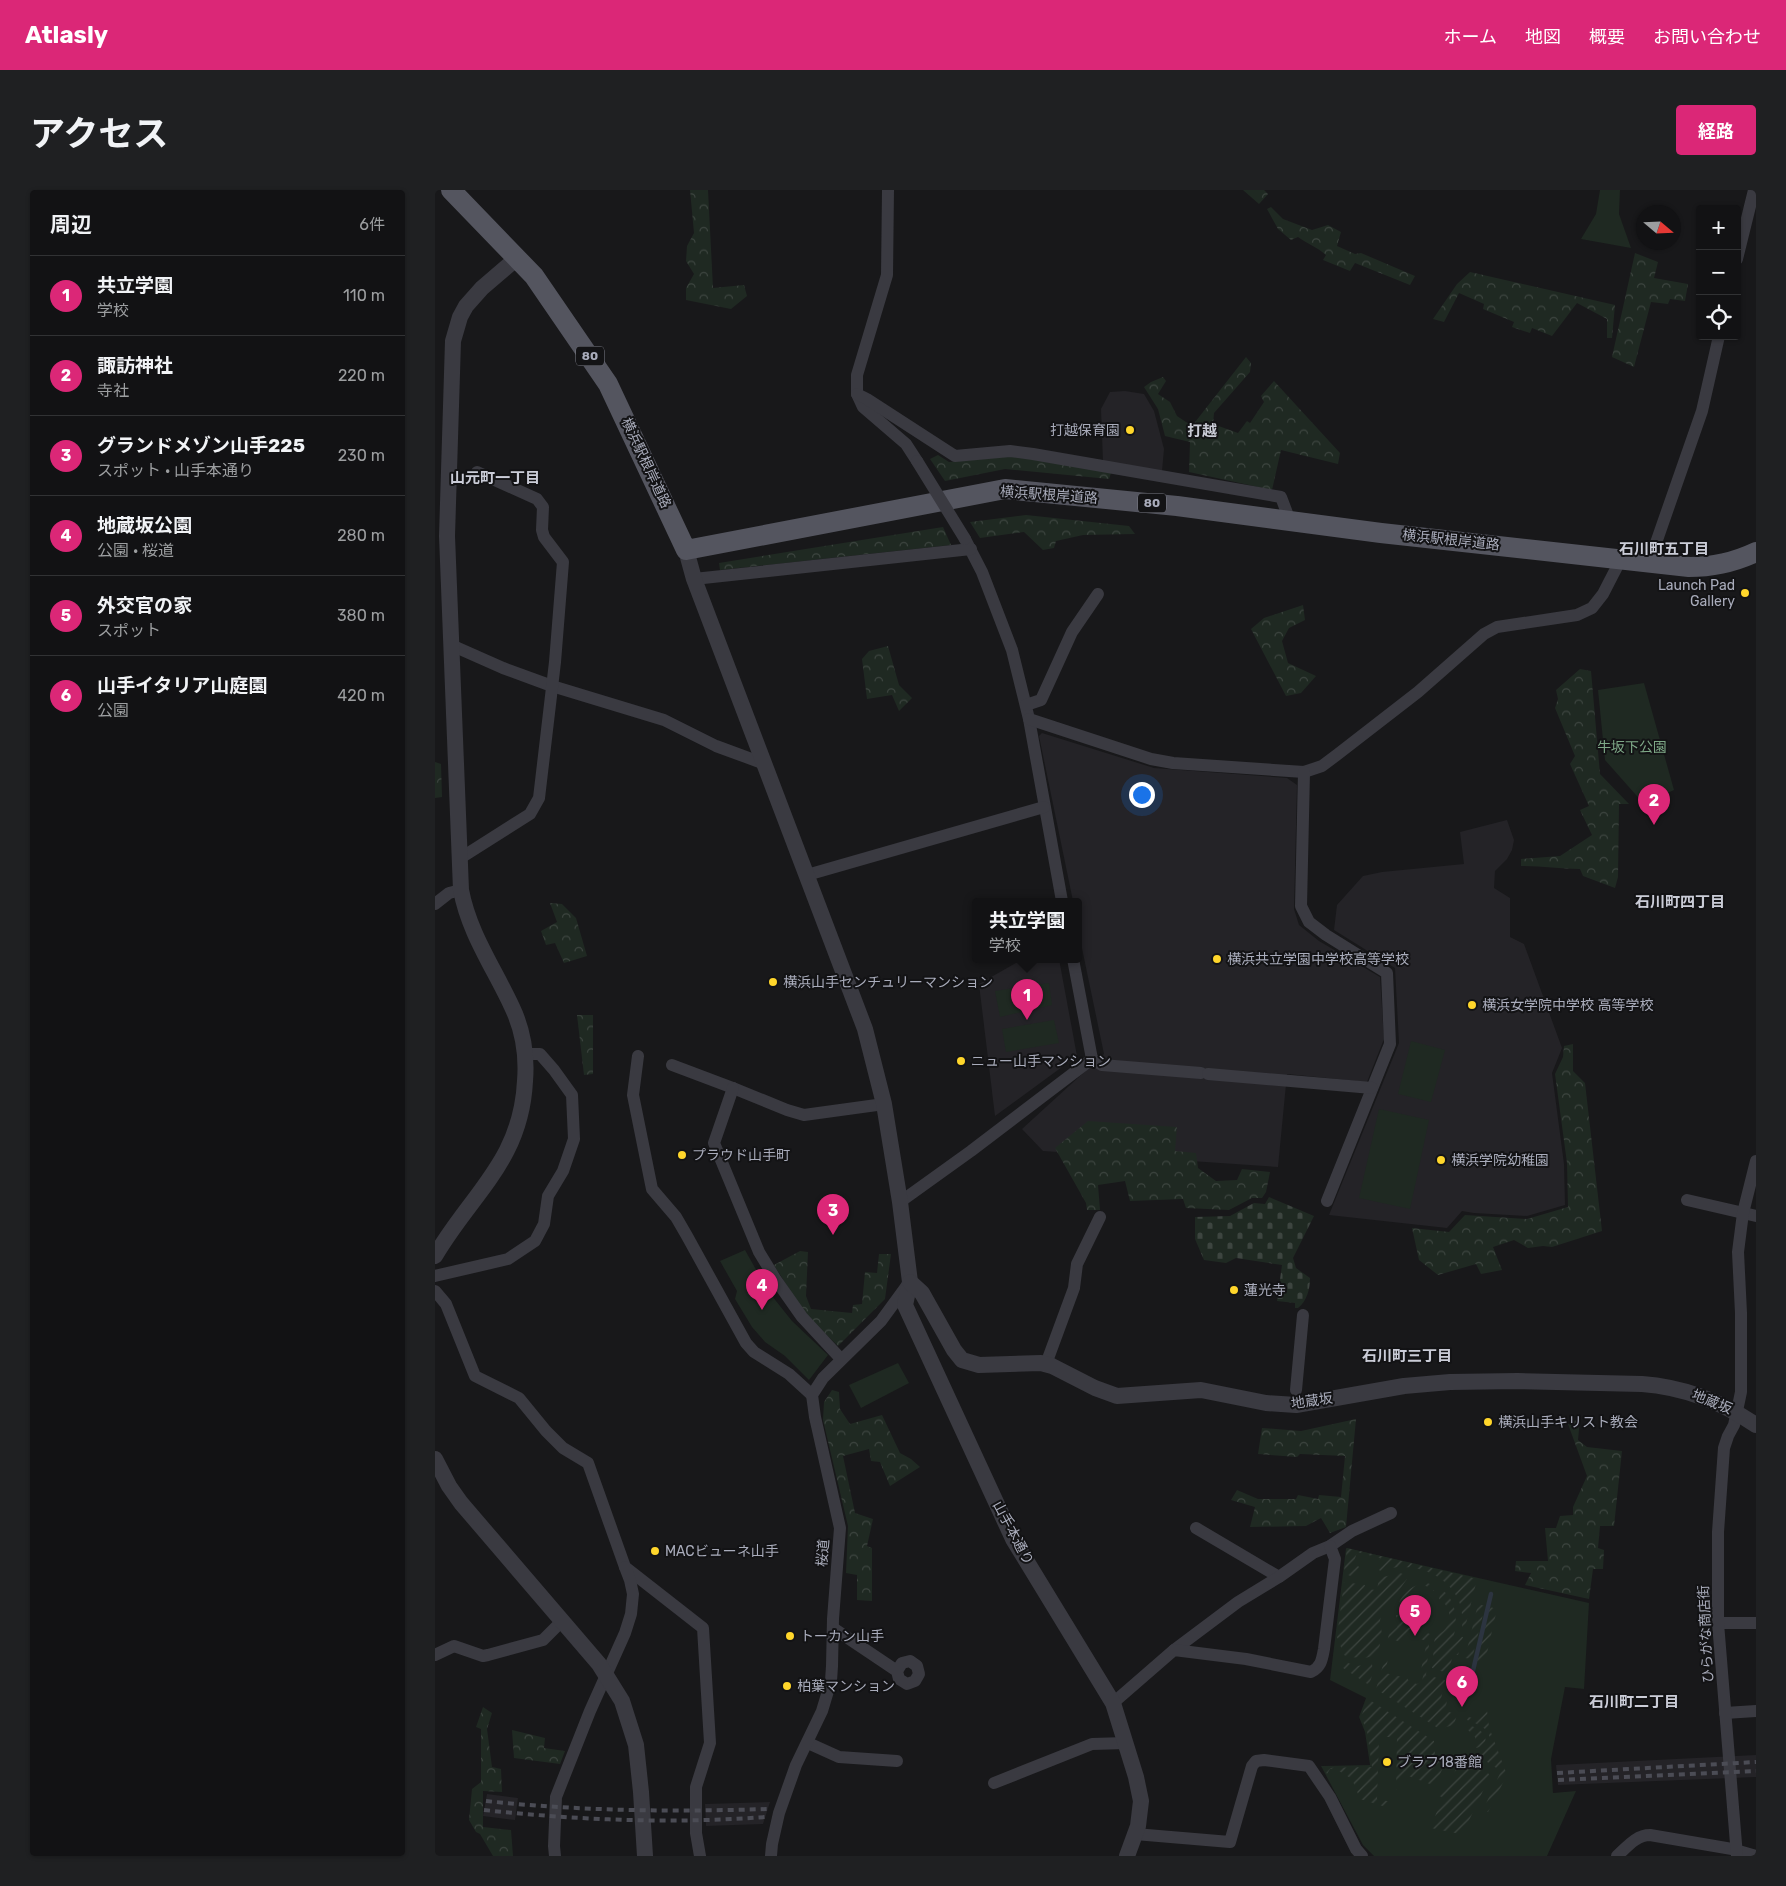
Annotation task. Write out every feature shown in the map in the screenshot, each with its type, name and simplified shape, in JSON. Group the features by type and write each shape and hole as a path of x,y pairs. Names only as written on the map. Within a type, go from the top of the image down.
{"main road":[{"name":"横浜駅根岸道路","path":"451,190 534,276 608,384 687,550 1005,488 1177,506 1391,534 1649,563 1710,566 1737,560 1756,552"}],"street":[{"path":"888,190 887,276 857,376 857,394 863,407 906,444 968,544 989,590 1009,641 1026,704 1061,898"},
{"path":"1739,250 1755,190"},
{"path":"435,1256 497,1170 511,1144 521,1118 526,1070 525,1054 518,1022 472,930 461,890 447,528 453,341 460,317 467,306 482,288 517,258"},
{"path":"1649,563 1702,411 1718,340"},
{"path":"857,394 955,456 1010,451 1281,497 1290,521"},
{"path":"459,859 530,814 539,798 552,686 563,562 544,537 542,530 543,507 537,499 477,472"},
{"path":"694,579 968,544"},
{"name":"山手本通り","path":"687,550 694,579 865,1029 884,1104 900,1202 910,1282 905,1306 1013,1538 1113,1703 1137,1777 1140,1795 1141,1813 1127,1856"},
{"path":"1029,719 1151,759 1166,762 1253,770 1304,772 1322,766 1338,754 1418,692 1484,634 1497,628 1577,616 1592,608 1603,594 1621,559"},
{"path":"1026,704 1041,700 1072,632 1097,594"},
{"path":"451,645 503,668 552,686 664,720 716,746 765,764"},
{"path":"1304,772 1301,906 1309,922 1326,935 1387,973 1390,1044 1327,1201"},
{"path":"807,875 1044,807"},
{"path":"435,904 449,893 461,890"},
{"path":"1074,963 1092,1059 1102,1065 1371,1088"},
{"path":"435,1276 509,1259 535,1241 544,1224 548,1196 563,1171 574,1139 572,1095 540,1054 525,1054"},
{"path":"638,1056 633,1095 652,1189 687,1236 746,1343 754,1352 789,1374 812,1395 823,1378 881,1321 910,1282"},
{"path":"900,1202 971,1151 1092,1059"},
{"path":"671,1065 787,1110 805,1115 884,1104"},
{"path":"733,1088 714,1143 759,1252 802,1317 841,1359"},
{"name":"ひらがな商店街","path":"1737,1854 1718,1623 1718,1532 1722,1464 1728,1436 1734,1425 1741,1392 1741,1313 1738,1252 1750,1214 1756,1161"},
{"path":"1687,1200 1750,1214"},
{"path":"1046,1364 1074,1288 1077,1264 1101,1216"},
{"name":"地蔵坂","path":"910,1282 922,1293 953,1350 962,1360 979,1365 1046,1364 1101,1391 1126,1396 1201,1390 1266,1403 1296,1405 1404,1386 1450,1382 1518,1381 1642,1384 1660,1385 1683,1390 1737,1412 1756,1425"},
{"path":"435,1292 446,1304 475,1376 519,1398 546,1431 588,1463 630,1580 633,1594 631,1614 625,1634 580,1734 556,1798 555,1856"},
{"path":"1296,1390 1303,1315"},
{"name":"桜道","path":"771,1856 773,1836 785,1795 796,1766 822,1711 831,1681 840,1528 815,1417 812,1395"},
{"path":"435,1459 449,1486 466,1509 607,1675 622,1701 636,1745 645,1856"},
{"path":"1113,1703 1175,1650 1238,1602 1313,1553 1330,1546 1353,1531 1391,1513"},
{"path":"1196,1528 1279,1577"},
{"path":"1175,1650 1246,1659 1311,1672 1318,1668 1324,1649 1335,1559 1330,1546"},
{"path":"625,1567 703,1628 710,1743 696,1788 695,1833 700,1856"},
{"path":"435,1654 454,1646 488,1656 543,1640 563,1621"},
{"path":"1718,1623 1756,1623"},
{"path":"833,1628 897,1671"},
{"path":"1725,1712 1756,1711"},
{"path":"808,1743 839,1757 897,1761"},
{"path":"993,1783 1092,1744 1126,1743"},
{"path":"1135,1834 1230,1842 1252,1766 1256,1761 1264,1760 1309,1766 1330,1797 1356,1849 1362,1856"},
{"path":"1617,1856 1637,1838 1643,1835 1650,1835 1737,1854 1756,1856"}],"shaded area":[{"name":"打越保育園","path":"1125,391 1144,394 1154,411 1164,449 1162,471 1103,462 1101,409 1110,392"},
{"name":"横浜共立学園中学校高等学校","path":"1042,733 1154,768 1287,778 1297,785 1294,909 1299,925 1319,941 1380,977 1384,1039 1367,1082 1287,1074 1278,1167 1043,1151 1022,1129 1104,1054 1082,948 1082,898 1072,898 1039,736"},
{"name":"横浜女学院中学校 高等学校","path":"1507,820 1514,840 1512,850 1507,859 1495,871 1494,888 1510,898 1510,937 1524,944 1562,1048 1552,1073 1564,1164 1565,1205 1527,1216 1462,1211 1447,1228 1329,1215 1399,1043 1395,968 1334,930 1337,905 1363,876 1382,872 1464,864 1460,832"},
{"path":"1016,963 1060,963 1077,1056 995,1116 979,984"},
{"path":"1756,1755 1756,1777 1558,1785 1556,1765"},
{"path":"487,1794 518,1798 515,1820 483,1816"},
{"path":"770,1802 763,1824 706,1826 705,1804"}],"green space":[{"path":"690,190 708,190 713,288 744,285 747,296 731,309 686,300 686,288 694,274 686,261 687,246 694,233"},
{"path":"1243,190 1264,190 1268,194 1259,204"},
{"path":"1600,190 1620,190 1619,214 1631,248 1581,239 1596,214"},
{"path":"1271,207 1283,219 1312,230 1328,225 1341,232 1337,246 1355,254 1361,253 1415,276 1410,285 1355,263 1350,271 1323,260 1326,255 1319,250 1298,237 1291,240 1278,229 1267,209"},
{"path":"1635,253 1658,262 1654,278 1688,284 1685,301 1670,299 1668,304 1651,302 1634,367 1612,357"},
{"path":"1470,272 1615,305 1612,338 1607,338 1607,319 1577,303 1552,336 1532,328 1530,333 1512,327 1514,322 1483,309 1484,304 1459,293 1444,322 1433,319 1457,284"},
{"path":"1246,357 1251,363 1250,372 1214,413 1213,424 1238,433 1247,421 1250,423 1264,402 1261,396 1274,381 1340,453 1338,464 1281,450 1272,490 1189,472 1190,442 1165,436 1158,409 1144,387 1163,377 1166,381 1158,394 1170,402 1177,416 1192,426"},
{"path":"938,455 949,462 1015,456 1111,473 1109,479 1005,469 945,481 930,459"},
{"path":"1026,515 1129,526 1135,534 1083,535 1056,541 1054,548 1043,550 1024,532 980,538 970,522"},
{"path":"943,527 951,545 720,570 719,563"},
{"path":"1303,605 1305,620 1289,628 1282,641 1288,663 1316,676 1301,693 1286,696 1251,629 1264,618"},
{"path":"888,646 899,685 912,698 899,711 892,695 867,699 862,659 869,651"},
{"path":"1580,669 1591,671 1600,774 1629,804 1619,804 1618,877 1615,888 1583,876 1580,869 1521,866 1521,859 1560,856 1592,835 1580,810 1589,806 1570,764 1575,756 1555,708 1558,699 1556,690"},
{"name":"牛坂下公園","path":"1644,683 1674,790 1644,804 1605,760 1598,690"},
{"path":"435,762 441,764 442,797 435,798"},
{"path":"550,903 562,904 576,918 587,956 564,963 555,943 546,945 541,931 557,922"},
{"path":"1049,983 1052,1005 1000,1017 995,991"},
{"path":"577,1015 593,1015 593,1074 584,1075"},
{"path":"1054,1020 1059,1043 1006,1052 1002,1029"},
{"path":"1411,1041 1445,1050 1431,1102 1398,1094"},
{"path":"1573,1044 1573,1071 1585,1083 1602,1231 1552,1247 1528,1248 1514,1240 1493,1247 1502,1270 1481,1274 1476,1264 1438,1275 1419,1260 1412,1228 1449,1232 1465,1215 1527,1219 1568,1207 1567,1163 1555,1074 1563,1057 1564,1046"},
{"path":"1379,1109 1429,1120 1410,1209 1359,1198"},
{"path":"1088,1121 1177,1127 1175,1151 1196,1153 1198,1168 1216,1181 1237,1180 1242,1169 1270,1172 1266,1192 1262,1198 1252,1198 1229,1210 1186,1208 1183,1199 1130,1201 1125,1181 1098,1185 1100,1210 1087,1210 1086,1203 1055,1148"},
{"path":"1269,1197 1314,1216 1293,1258 1296,1268 1310,1278 1304,1302 1298,1308 1295,1308 1295,1303 1277,1301 1282,1265 1236,1258 1226,1263 1204,1260 1195,1239 1195,1217 1230,1216 1254,1203 1265,1204"},
{"path":"745,1250 768,1291 792,1321 828,1355 809,1380 785,1356 765,1342 752,1327 735,1299 737,1291 720,1261"},
{"path":"800,1251 808,1252 806,1296 811,1309 852,1313 853,1305 862,1304 865,1272 877,1273 879,1254 891,1254 885,1299 838,1346 805,1314 774,1265"},
{"path":"898,1363 909,1383 861,1408 849,1385"},
{"path":"832,1390 839,1392 840,1409 850,1424 882,1415 900,1453 920,1467 890,1486 880,1462 871,1461 869,1449 843,1456 855,1513 873,1519 867,1546 872,1548 872,1601 857,1600 857,1575 846,1573 848,1526 823,1420 824,1402"},
{"path":"1580,1418 1578,1440 1587,1447 1622,1451 1614,1526 1600,1526 1598,1548 1604,1550 1603,1569 1593,1569 1589,1599 1525,1585 1531,1573 1515,1571 1516,1561 1548,1561 1545,1528 1556,1528 1560,1516 1573,1515 1573,1507 1587,1476 1568,1424"},
{"path":"1356,1419 1346,1527 1330,1533 1321,1518 1306,1526 1250,1527 1255,1507 1231,1500 1237,1490 1258,1499 1296,1499 1298,1495 1318,1499 1319,1495 1341,1497 1345,1456 1300,1454 1297,1457 1258,1454 1262,1428 1301,1431"},
{"path":"1346,1548 1589,1603 1584,1689 1565,1687 1551,1759 1553,1793 1576,1791 1547,1856 1374,1856 1363,1845 1321,1766 1370,1765 1365,1732 1359,1717 1366,1698 1330,1680"},
{"path":"1347,1548 1477,1579 1465,1628 1462,1627 1461,1607 1456,1595 1440,1578 1417,1568 1404,1567 1380,1571 1378,1568 1380,1558 1357,1552 1354,1562 1360,1568 1353,1577 1344,1571"},
{"path":"1400,1573 1406,1575 1407,1579 1395,1596 1392,1604 1385,1607 1380,1620 1382,1635 1378,1653 1365,1658 1344,1655 1337,1637 1344,1582 1365,1585 1364,1589 1377,1590 1379,1578"},
{"path":"1427,1583 1433,1585 1434,1591 1426,1586 1417,1587 1410,1609 1407,1609 1406,1612 1401,1610 1398,1605 1403,1596 1413,1587"},
{"path":"1441,1589 1450,1598 1455,1610 1454,1635 1463,1637 1458,1655 1453,1654 1447,1673 1432,1668 1435,1635 1445,1629 1449,1618 1447,1607 1439,1599"},
{"path":"1478,1604 1485,1606 1472,1659 1465,1658"},
{"path":"1490,1607 1497,1609 1485,1662 1477,1661"},
{"path":"1396,1615 1408,1618 1406,1627 1411,1628 1407,1641 1401,1642 1391,1639 1388,1647 1386,1646 1389,1634 1397,1627"},
{"path":"1422,1631 1430,1634 1426,1675 1445,1680 1441,1699 1447,1701 1445,1711 1457,1714 1454,1725 1441,1730 1376,1689 1385,1658 1388,1659 1385,1673 1407,1678 1409,1681 1417,1684 1422,1681 1424,1672 1421,1670 1427,1641 1420,1639"},
{"path":"1342,1661 1357,1666 1372,1664 1373,1673 1369,1685 1340,1666"},
{"path":"1368,1699 1434,1741 1435,1756 1444,1765 1435,1786 1406,1775 1396,1790 1397,1737 1379,1737 1377,1799 1392,1802 1389,1808 1360,1799 1352,1779 1334,1768 1330,1769 1327,1774 1324,1768 1372,1767 1367,1731 1361,1717"},
{"path":"483,1707 492,1713 487,1729 492,1767 501,1769 502,1792 483,1791 483,1827 511,1830 513,1856 493,1856 469,1820 472,1789 481,1782 481,1729 476,1727"},
{"path":"1482,1708 1487,1710 1489,1727 1507,1775 1488,1812 1483,1810 1501,1771 1475,1754 1476,1751 1487,1747 1490,1741 1485,1729 1467,1720 1468,1717 1479,1719"},
{"path":"1467,1724 1484,1734 1484,1746 1476,1748 1475,1737 1466,1728"},
{"path":"512,1730 545,1738 544,1748 565,1751 560,1764 514,1758"},
{"path":"1471,1762 1490,1776 1464,1831 1460,1834 1431,1828 1442,1797 1439,1796 1453,1777 1456,1768 1463,1767"}],"waterway":[{"path":"1471,1679 1491,1594"}],"railway":[{"path":"1557,1773 1756,1762"},
{"path":"1558,1780 1756,1771"},
{"path":"486,1801 627,1810 768,1809"},
{"path":"484,1810 625,1820 766,1817"}],"place":[{"name":"打越保育園","path":"1130,430"},
{"name":"Launch Pad Gallery","path":"1745,593"},
{"name":"諏訪神社","path":"1654,825"},
{"name":"横浜共立学園中学校高等学校","path":"1217,959"},
{"name":"横浜山手センチュリーマンション","path":"773,982"},
{"name":"横浜女学院中学校 高等学校","path":"1472,1005"},
{"name":"共立学園","path":"1027,1020"},
{"name":"ニュー山手マンション","path":"961,1061"},
{"name":"プラウド山手町","path":"682,1155"},
{"name":"横浜学院幼稚園","path":"1441,1160"},
{"name":"グランドメゾン山手225","path":"833,1235"},
{"name":"蓮光寺","path":"1234,1290"},
{"name":"地蔵坂公園","path":"762,1310"},
{"name":"横浜山手キリスト教会","path":"1488,1422"},
{"name":"MACビューネ山手","path":"655,1551"},
{"name":"トーカン山手","path":"790,1636"},
{"name":"外交官の家","path":"1415,1636"},
{"name":"柏葉マンション","path":"787,1686"},
{"name":"山手イタリア山庭園","path":"1462,1707"},
{"name":"ブラフ18番館","path":"1387,1762"}],"district":[{"name":"打越","path":"1202,431"},
{"name":"山元町一丁目","path":"495,478"},
{"name":"石川町五丁目","path":"1664,549"},
{"name":"石川町四丁目","path":"1680,902"},
{"name":"石川町三丁目","path":"1407,1356"},
{"name":"石川町二丁目","path":"1634,1702"}]}
